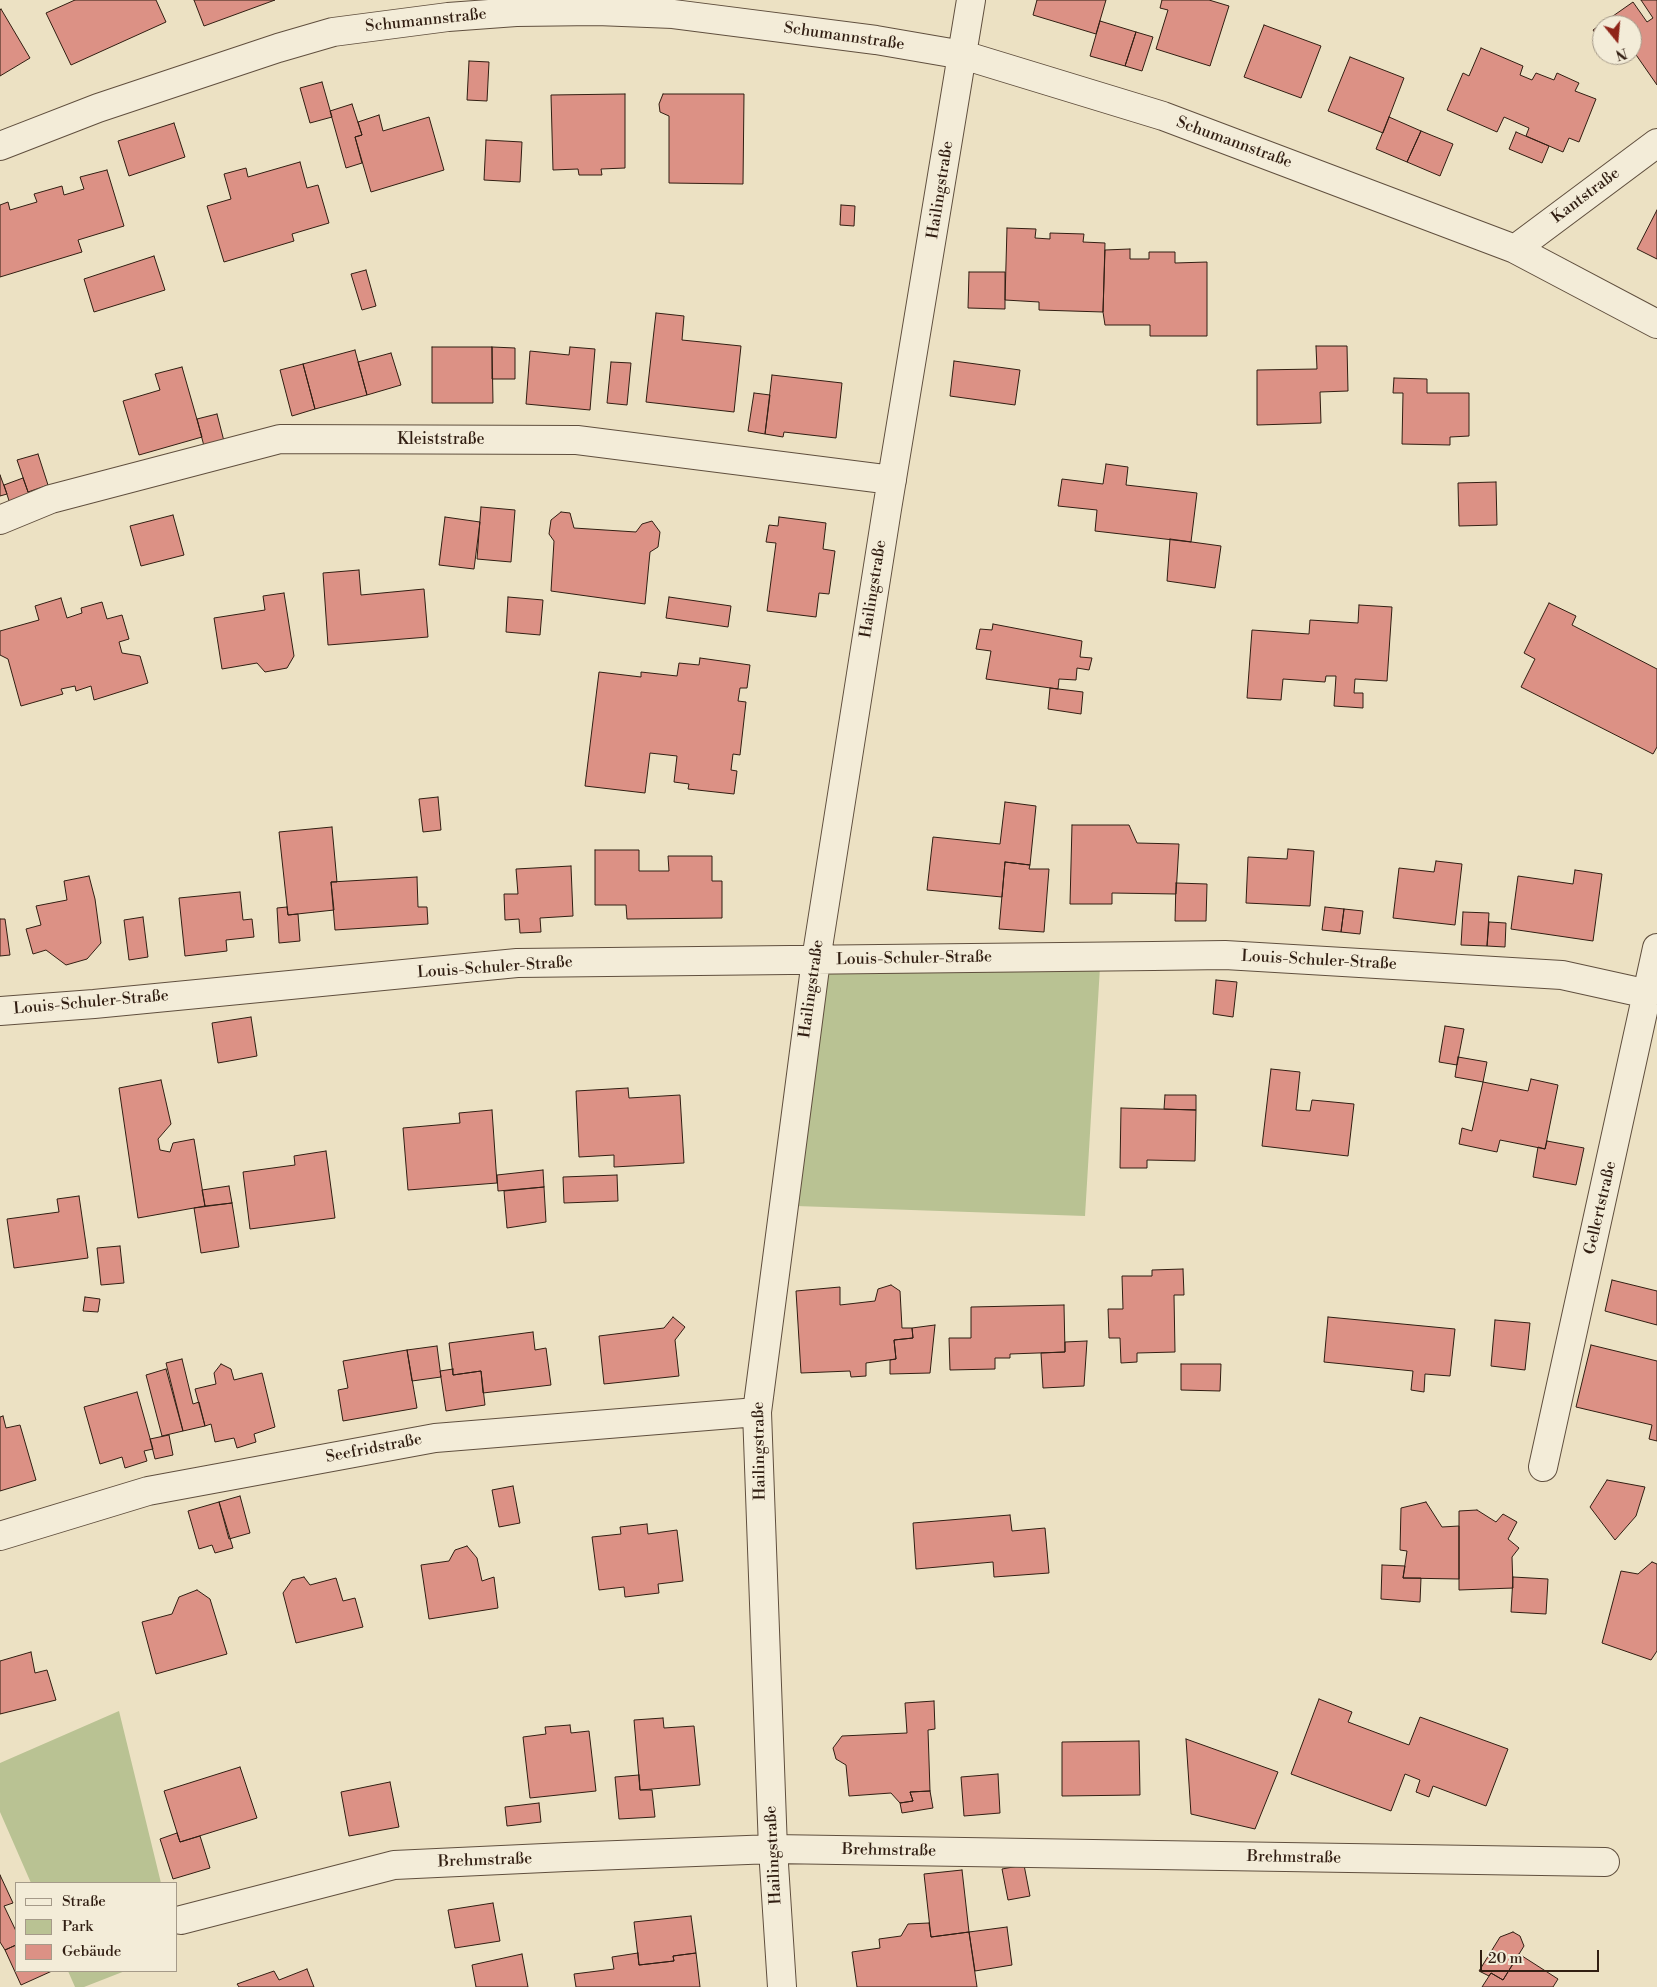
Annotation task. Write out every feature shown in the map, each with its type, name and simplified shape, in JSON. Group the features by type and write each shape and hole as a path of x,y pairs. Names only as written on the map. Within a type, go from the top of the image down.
{"street":[{"name":"Hailingstraße","path":"782,1987 772,1849 757,1412 816,960 971,0"},
{"name":"Schumannstraße","path":"0,146 98,108 278,48 333,32 448,17 516,12 597,11 673,14 876,40 963,55 1163,116 1516,249 1657,324"},
{"name":"Kantstraße","path":"1516,249 1657,143"},
{"name":"Kleiststraße","path":"0,520 51,499 280,439 578,440 892,480"},
{"name":"Gellertstraße","path":"1544,1467 1657,948"},
{"name":"Louis-Schuler-Straße","path":"0,1012 517,963 1225,955 1562,975 1648,994"},
{"name":"Seefridstraße","path":"0,1536 148,1491 435,1438 757,1412"},
{"name":"Brehmstraße","path":"181,1920 394,1864 772,1849 1605,1862"}],"green space":[{"path":"1100,967 1085,1216 796,1206 825,969"},
{"path":"119,1711 161,1882 31,1882 0,1812 0,1763"},
{"path":"68,1972 122,1972 84,1987 75,1987"}],"building":[{"path":"75,0 156,0 166,22 71,65 46,13"},
{"path":"194,0 275,0 204,26"},
{"path":"1037,0 1106,0 1096,34 1033,15"},
{"path":"1162,0 1209,0 1229,6 1210,66 1156,49 1168,10 1160,8"},
{"path":"1641,0 1657,0 1657,85 1642,63 1642,15 1614,15 1633,2 1647,22 1653,18"},
{"path":"0,10 30,58 0,76"},
{"path":"1100,21 1136,32 1125,66 1090,56"},
{"path":"1264,25 1321,46 1301,98 1244,77"},
{"path":"1136,32 1153,37 1142,71 1125,66"},
{"path":"1481,48 1523,66 1520,75 1532,80 1536,73 1554,80 1557,73 1579,83 1575,91 1596,99 1579,142 1569,138 1563,152 1526,136 1529,128 1504,117 1497,132 1447,110 1463,73 1469,76"},
{"path":"1350,57 1404,78 1383,133 1328,111"},
{"path":"469,61 489,62 487,101 467,100"},
{"path":"322,82 332,117 310,123 300,88"},
{"path":"625,94 625,168 601,169 602,175 579,175 578,169 553,170 551,95"},
{"path":"663,94 744,94 743,184 669,183 669,116 660,112 659,104"},
{"path":"352,104 362,135 355,137 362,163 346,168 330,111"},
{"path":"379,115 383,131 429,117 444,170 371,192 355,137 362,135 358,122"},
{"path":"1389,117 1421,131 1407,162 1376,149"},
{"path":"174,123 185,157 129,176 118,141"},
{"path":"1421,131 1453,144 1440,176 1407,162"},
{"path":"1516,132 1549,146 1542,163 1509,149"},
{"path":"486,140 522,142 520,182 484,180"},
{"path":"300,162 307,188 318,185 329,223 292,234 294,241 224,262 207,206 231,199 224,174 246,168 248,177"},
{"path":"107,170 124,226 78,240 82,252 0,277 0,205 8,202 10,210 37,202 34,194 62,186 64,195 84,189 80,177"},
{"path":"841,205 855,206 854,226 840,225"},
{"path":"1657,210 1657,259 1637,249"},
{"path":"1007,228 1036,229 1035,238 1050,239 1050,233 1084,234 1083,242 1105,243 1103,312 1039,310 1039,302 1005,300"},
{"path":"1130,249 1130,259 1149,259 1149,252 1175,252 1175,263 1207,262 1207,336 1150,336 1150,325 1105,325 1103,312 1105,250"},
{"path":"154,256 165,290 94,312 84,279"},
{"path":"366,270 376,306 362,310 351,274"},
{"path":"969,272 1005,272 1005,309 968,308"},
{"path":"656,313 684,316 682,340 741,346 734,412 646,402"},
{"path":"1316,346 1347,346 1348,391 1320,392 1321,423 1257,425 1257,370 1317,369"},
{"path":"432,347 492,347 493,403 432,403"},
{"path":"492,347 515,348 515,379 492,379"},
{"path":"570,347 595,349 590,410 526,404 530,351 569,355"},
{"path":"355,350 367,395 315,409 303,364"},
{"path":"391,353 401,385 367,395 358,362"},
{"path":"954,361 1020,370 1015,405 950,396"},
{"path":"611,362 631,363 627,405 607,403"},
{"path":"303,364 315,409 292,416 280,370"},
{"path":"182,367 202,437 139,455 123,401 160,390 155,374"},
{"path":"772,375 842,383 836,438 784,432 783,437 765,434"},
{"path":"1394,378 1427,379 1427,393 1469,393 1469,436 1450,437 1450,445 1402,444 1403,393 1393,393"},
{"path":"754,393 770,395 765,434 748,431"},
{"path":"217,414 225,445 205,450 197,419"},
{"path":"38,454 48,485 28,492 17,460"},
{"path":"1106,464 1128,467 1126,485 1197,493 1191,542 1095,531 1097,510 1058,506 1062,479 1103,484"},
{"path":"0,475 7,494 0,496"},
{"path":"23,478 31,500 11,507 4,485"},
{"path":"1496,482 1497,525 1459,526 1458,483"},
{"path":"481,507 515,510 511,562 477,559"},
{"path":"561,512 570,513 574,528 636,532 642,524 652,521 660,532 658,547 650,552 645,604 551,591 554,541 549,534 551,520"},
{"path":"173,515 184,555 141,566 130,526"},
{"path":"445,517 480,522 474,569 439,565"},
{"path":"779,517 826,523 823,549 835,551 829,594 819,593 816,617 767,611 776,543 766,542 769,525 778,526"},
{"path":"1170,539 1221,546 1215,588 1167,581"},
{"path":"359,570 361,595 424,589 428,637 328,645 323,573"},
{"path":"284,593 294,656 287,668 265,672 257,663 222,669 214,618 265,610 263,596"},
{"path":"508,597 543,600 540,635 506,632"},
{"path":"669,597 731,606 728,627 666,618"},
{"path":"61,598 67,618 82,613 81,608 102,602 107,619 122,615 129,639 119,642 122,653 140,656 148,683 94,700 91,686 76,691 75,686 61,689 63,694 21,706 8,659 0,655 0,631 39,620 35,606"},
{"path":"1549,603 1576,616 1572,625 1657,669 1657,747 1653,754 1521,687 1535,659 1524,653"},
{"path":"1359,605 1392,607 1387,681 1355,679 1354,693 1363,693 1363,708 1334,706 1336,676 1326,676 1325,682 1283,679 1281,700 1247,698 1252,630 1309,634 1310,620 1358,623"},
{"path":"993,624 1082,641 1080,657 1092,658 1089,670 1077,668 1076,680 1059,679 1058,689 986,679 991,651 976,649 980,629 992,630"},
{"path":"700,658 750,665 747,688 740,688 738,701 746,702 740,755 733,754 731,770 737,771 734,794 688,789 689,784 674,782 677,756 650,753 645,793 585,786 599,672 641,677 641,672 677,676 679,663 699,665"},
{"path":"1050,688 1083,692 1081,714 1048,709"},
{"path":"438,797 441,830 423,832 419,799"},
{"path":"1005,802 1036,806 1030,865 1005,862 1002,897 927,890 933,837 1000,844"},
{"path":"1072,825 1129,825 1137,843 1179,844 1176,894 1112,893 1112,904 1070,904"},
{"path":"332,827 337,882 331,882 334,910 288,915 279,832"},
{"path":"1288,849 1314,851 1310,906 1246,903 1248,857 1287,859"},
{"path":"595,850 639,850 639,871 669,871 668,856 712,856 712,881 722,881 722,918 627,919 626,905 595,905"},
{"path":"1436,861 1462,864 1455,925 1393,918 1399,868 1434,872"},
{"path":"1005,862 1030,865 1029,869 1049,869 1044,932 999,929"},
{"path":"571,866 573,916 540,918 541,932 520,933 519,919 505,920 504,894 518,894 516,869"},
{"path":"1575,870 1602,874 1593,941 1511,929 1518,876 1573,884"},
{"path":"89,876 95,899 101,943 87,959 66,965 46,950 33,954 26,929 41,925 36,906 67,900 64,881"},
{"path":"417,877 418,907 427,907 428,924 335,930 331,882"},
{"path":"1176,883 1207,884 1206,921 1175,921"},
{"path":"240,892 243,920 252,919 254,937 226,940 227,951 185,956 179,898"},
{"path":"287,907 288,915 298,914 300,941 279,943 277,908"},
{"path":"1325,907 1344,909 1341,932 1322,930"},
{"path":"1344,909 1363,911 1360,934 1341,932"},
{"path":"1463,912 1489,913 1487,946 1461,945"},
{"path":"143,917 148,957 129,960 124,920"},
{"path":"0,919 5,919 10,955 0,956"},
{"path":"1489,922 1506,923 1505,947 1487,946"},
{"path":"1216,980 1237,982 1233,1017 1213,1014"},
{"path":"251,1017 257,1056 218,1063 212,1023"},
{"path":"1445,1026 1464,1029 1457,1065 1439,1062"},
{"path":"1458,1057 1487,1062 1483,1082 1455,1077"},
{"path":"1271,1069 1300,1072 1296,1110 1310,1111 1312,1100 1354,1104 1348,1156 1262,1146"},
{"path":"1531,1079 1558,1085 1545,1149 1500,1140 1497,1152 1459,1144 1462,1128 1472,1131 1483,1082 1528,1091"},
{"path":"161,1080 171,1124 158,1139 160,1150 170,1152 173,1143 194,1139 205,1206 138,1218 119,1088"},
{"path":"628,1088 629,1098 680,1095 684,1163 614,1167 614,1155 579,1157 576,1091"},
{"path":"1165,1095 1196,1095 1196,1110 1164,1109"},
{"path":"1121,1108 1196,1110 1195,1161 1147,1160 1147,1168 1120,1168"},
{"path":"492,1110 497,1183 408,1190 403,1128 460,1123 459,1113"},
{"path":"1547,1141 1584,1148 1576,1185 1533,1177 1538,1147 1545,1149"},
{"path":"326,1151 335,1218 250,1229 243,1172 295,1165 294,1156"},
{"path":"543,1170 544,1187 498,1191 497,1175"},
{"path":"617,1175 618,1201 564,1203 563,1177"},
{"path":"229,1186 232,1203 205,1206 202,1190"},
{"path":"544,1187 546,1222 507,1228 504,1191"},
{"path":"79,1196 88,1258 14,1268 7,1219 59,1212 57,1199"},
{"path":"232,1203 239,1247 201,1253 194,1208"},
{"path":"120,1246 124,1283 101,1285 97,1248"},
{"path":"1183,1269 1184,1295 1174,1295 1175,1352 1137,1353 1137,1362 1121,1363 1120,1338 1109,1338 1108,1309 1123,1309 1122,1276 1152,1276 1152,1270"},
{"path":"1612,1280 1657,1291 1657,1325 1605,1311"},
{"path":"891,1285 900,1291 902,1328 912,1328 913,1338 894,1340 896,1359 866,1363 866,1376 851,1377 850,1371 801,1373 796,1291 840,1287 840,1305 875,1301 878,1289"},
{"path":"85,1297 100,1299 98,1312 83,1311"},
{"path":"1064,1305 1065,1352 1010,1354 1010,1358 995,1358 995,1369 950,1370 949,1338 971,1338 971,1307"},
{"path":"673,1317 685,1327 675,1340 679,1376 604,1384 599,1336 664,1328"},
{"path":"1328,1317 1455,1329 1450,1376 1425,1374 1424,1392 1411,1390 1413,1371 1324,1362"},
{"path":"1495,1320 1530,1323 1525,1370 1491,1366"},
{"path":"935,1325 930,1373 890,1374 890,1360 896,1359 894,1340 913,1338 912,1328"},
{"path":"533,1332 535,1350 546,1348 551,1385 483,1393 481,1371 453,1375 449,1343"},
{"path":"1087,1341 1084,1386 1043,1388 1041,1353 1065,1352 1065,1342"},
{"path":"1591,1345 1657,1361 1657,1441 1649,1439 1652,1425 1576,1407"},
{"path":"437,1346 441,1377 412,1381 407,1350"},
{"path":"407,1350 417,1408 343,1421 338,1390 348,1388 343,1361"},
{"path":"182,1359 193,1404 199,1402 205,1426 183,1431 166,1363"},
{"path":"221,1364 231,1369 234,1380 262,1373 275,1427 254,1434 256,1442 237,1448 234,1438 215,1442 211,1424 205,1426 195,1389 216,1384 214,1373"},
{"path":"1181,1364 1221,1364 1220,1391 1181,1390"},
{"path":"166,1369 183,1431 162,1436 146,1375"},
{"path":"453,1369 453,1375 481,1371 485,1405 446,1411 440,1371"},
{"path":"137,1392 153,1449 144,1451 147,1461 125,1468 122,1457 100,1464 84,1407"},
{"path":"3,1416 6,1428 20,1425 36,1480 0,1491 0,1417"},
{"path":"169,1435 173,1455 155,1459 150,1439"},
{"path":"1607,1480 1645,1487 1636,1516 1615,1540 1590,1507"},
{"path":"513,1486 520,1523 499,1527 492,1490"},
{"path":"240,1496 250,1533 229,1539 219,1502"},
{"path":"219,1502 233,1548 215,1553 212,1545 199,1549 188,1511"},
{"path":"1426,1502 1442,1527 1459,1526 1459,1579 1403,1578 1407,1551 1400,1550 1401,1508"},
{"path":"1477,1510 1496,1522 1503,1514 1517,1522 1508,1539 1519,1548 1512,1557 1513,1588 1459,1590 1459,1511"},
{"path":"1010,1515 1012,1531 1045,1528 1049,1573 994,1577 993,1562 916,1569 913,1523"},
{"path":"647,1524 648,1534 677,1530 683,1581 658,1584 659,1593 625,1597 624,1587 599,1590 592,1537 621,1534 620,1527"},
{"path":"467,1546 477,1558 482,1581 494,1577 498,1608 429,1619 421,1565 449,1561 455,1550"},
{"path":"1652,1562 1657,1564 1657,1651 1651,1660 1602,1643 1621,1571 1638,1574"},
{"path":"1382,1565 1405,1566 1403,1578 1421,1578 1420,1602 1381,1599"},
{"path":"304,1577 310,1585 336,1578 343,1601 355,1598 363,1627 296,1643 283,1593 292,1580"},
{"path":"1513,1577 1548,1579 1546,1614 1511,1612"},
{"path":"197,1590 210,1599 227,1654 156,1674 142,1622 172,1614 179,1597"},
{"path":"31,1652 35,1673 47,1670 56,1700 0,1714 0,1661"},
{"path":"1319,1699 1352,1712 1348,1722 1409,1745 1420,1717 1508,1749 1486,1806 1433,1786 1429,1797 1416,1792 1420,1780 1405,1774 1391,1811 1291,1774"},
{"path":"934,1701 935,1729 928,1730 930,1791 910,1792 913,1801 900,1803 891,1793 849,1796 846,1765 836,1759 833,1748 842,1736 907,1733 905,1703"},
{"path":"663,1718 664,1728 694,1726 700,1785 640,1790 634,1720"},
{"path":"570,1725 571,1733 589,1731 596,1791 530,1798 523,1737 546,1734 545,1727"},
{"path":"1186,1739 1278,1772 1255,1829 1191,1814"},
{"path":"1139,1741 1140,1795 1062,1796 1062,1742"},
{"path":"240,1767 257,1818 180,1842 164,1791"},
{"path":"998,1774 1000,1813 964,1816 961,1777"},
{"path":"639,1775 640,1790 652,1790 655,1817 619,1819 615,1777"},
{"path":"390,1782 399,1827 349,1836 341,1792"},
{"path":"930,1791 933,1808 902,1813 900,1803 913,1801 910,1792"},
{"path":"539,1803 541,1822 507,1826 505,1807"},
{"path":"177,1833 180,1842 200,1836 210,1868 173,1879 160,1839"},
{"path":"1024,1865 1030,1896 1008,1900 1002,1869"},
{"path":"962,1870 969,1932 931,1937 924,1874"},
{"path":"0,1875 13,1903 4,1906 15,1929 15,1945 5,1950 0,1942"},
{"path":"493,1903 500,1941 455,1948 448,1910"},
{"path":"691,1916 696,1953 673,1956 674,1961 639,1965 634,1922"},
{"path":"929,1923 931,1937 969,1932 977,1987 857,1987 852,1952 880,1948 879,1939 901,1936 908,1924"},
{"path":"1007,1927 1012,1965 975,1971 969,1932"},
{"path":"1513,1932 1520,1936 1524,1946 1503,1980 1491,1973 1489,1976 1479,1971 1500,1937"},
{"path":"15,1945 15,1972 5,1950"},
{"path":"638,1953 639,1965 674,1961 673,1956 696,1953 700,1987 576,1987 574,1974 614,1969 612,1957"},
{"path":"522,1954 528,1987 476,1987 472,1965"},
{"path":"1519,1954 1558,1979 1553,1987 1482,1987 1491,1973 1503,1980"},
{"path":"307,1969 314,1987 239,1987 237,1984 274,1971 279,1980"},
{"path":"15,1972 50,1972 21,1985"}]}
